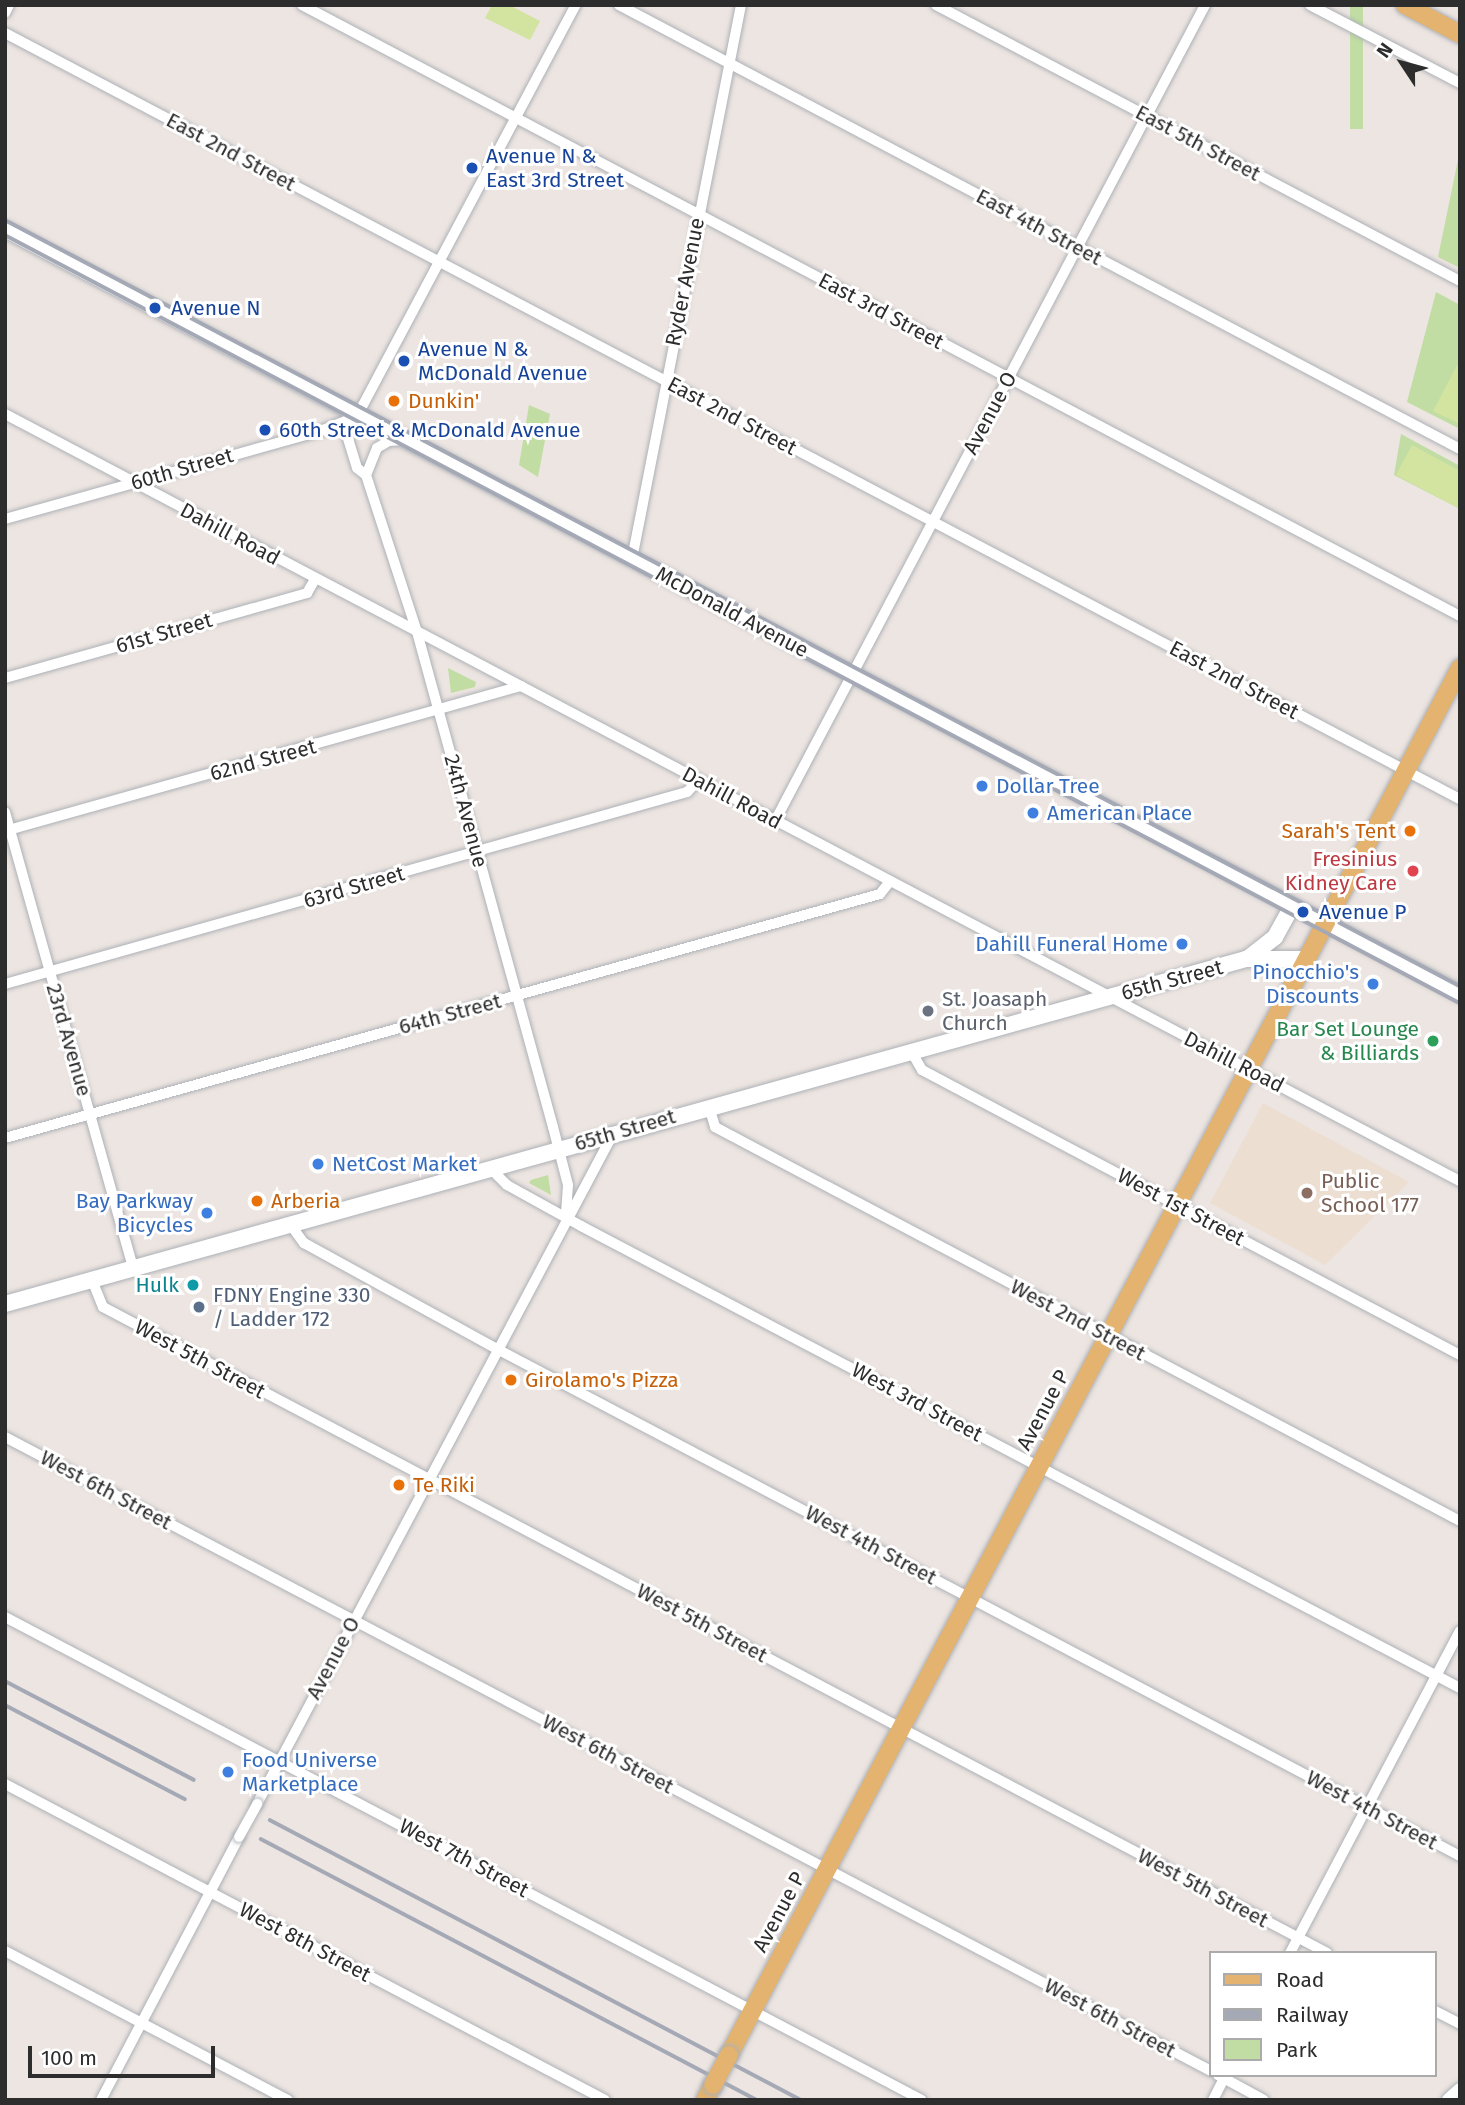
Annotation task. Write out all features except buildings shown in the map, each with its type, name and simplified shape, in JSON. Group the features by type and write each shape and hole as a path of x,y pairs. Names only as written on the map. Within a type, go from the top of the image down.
{"main road":[{"path":"1405,5 1460,34"},
{"name":"McDonald Avenue","path":"5,229 1460,994"},
{"name":"Avenue P","path":"709,2092 1460,668"},
{"name":"65th Street","path":"1247,959 1275,937 1292,906"},
{"name":"65th Street","path":"5,1304 1247,959 1307,958"}],"street":[{"path":"5,13 9,5"},
{"name":"East 3rd Street","path":"302,5 1460,616"},
{"path":"358,416 576,5"},
{"name":"East 4th Street","path":"619,5 1460,449"},
{"name":"Ryder Avenue","path":"632,559 741,5"},
{"name":"East 5th Street","path":"936,5 1460,281"},
{"name":"Avenue O","path":"775,821 1205,5"},
{"path":"1310,5 1460,83"},
{"name":"East 2nd Street","path":"5,33 1460,799"},
{"name":"Dahill Road","path":"5,414 1460,1181"},
{"name":"24th Avenue","path":"358,416 347,435 357,468 366,475 417,632 559,1149"},
{"name":"60th Street","path":"5,519 358,416"},
{"path":"366,475 377,448 388,441 403,440"},
{"name":"61st Street","path":"5,678 307,593 315,579"},
{"name":"62nd Street","path":"8,831 438,712 521,686"},
{"name":"63rd Street","path":"5,984 687,792 698,781"},
{"name":"23rd Avenue","path":"5,812 8,831 133,1268"},
{"name":"64th Street","path":"5,1138 880,894 890,881"},
{"name":"West 1st Street","path":"911,1051 922,1070 1460,1354"},
{"name":"West 2nd Street","path":"709,1107 715,1127 1460,1521"},
{"name":"Avenue O","path":"101,2100 566,1217 579,1203 613,1134"},
{"name":"Avenue O","path":"559,1149 568,1185 566,1217"},
{"name":"West 3rd Street","path":"490,1168 507,1185 566,1217 1460,1688"},
{"name":"West 4th Street","path":"290,1224 304,1244 497,1349 1460,1856"},
{"name":"West 5th Street","path":"92,1280 103,1307 1322,1951"},
{"name":"West 6th Street","path":"5,1437 1210,2070"},
{"name":"West 7th Street","path":"5,1617 922,2100"},
{"path":"1291,1951 1460,1631"},
{"name":"West 8th Street","path":"5,1784 606,2100"},
{"path":"5,1951 288,2100"},
{"path":"1437,2012 1460,2024"},
{"path":"1213,2100 1223,2077"},
{"path":"1225,2077 1264,2100"},
{"path":"1450,2100 1460,2090"}],"shaded area":[{"name":"Public School 177","path":"1263,1103 1409,1182 1325,1265 1210,1203"}],"green space":[{"path":"492,5 509,5 540,21 530,40 485,18"},
{"path":"1350,5 1363,5 1363,129 1350,129"},
{"path":"1460,150 1460,268 1438,257"},
{"path":"1436,292 1460,305 1460,429 1407,402"},
{"path":"1460,360 1460,424 1433,411"},
{"path":"529,405 550,414 538,477 519,465"},
{"path":"1401,434 1460,466 1460,509 1394,475"},
{"path":"1412,445 1460,471 1460,509 1396,475"},
{"path":"448,668 476,682 475,687 451,693"},
{"path":"548,1175 551,1195 529,1183 531,1180"}],"railway":[{"path":"5,220 1460,986"},
{"path":"5,235 1460,1003"},
{"path":"5,1681 194,1780"},
{"path":"5,1705 185,1799"},
{"path":"270,1820 801,2100"},
{"path":"261,1839 757,2100"}],"place":[{"name":"Avenue N & East 3rd Street","path":"472,168"},
{"name":"Avenue N","path":"155,308"},
{"name":"Avenue N & McDonald Avenue","path":"404,361"},
{"name":"Dunkin'","path":"394,401"},
{"name":"60th Street & McDonald Avenue","path":"265,430"},
{"name":"Dollar Tree","path":"982,786"},
{"name":"American Place","path":"1033,813"},
{"name":"Sarah's Tent","path":"1410,831"},
{"name":"Fresinius Kidney Care","path":"1413,871"},
{"name":"Avenue P","path":"1303,912"},
{"name":"Dahill Funeral Home","path":"1182,944"},
{"name":"Pinocchio's Discounts","path":"1373,984"},
{"name":"St. Joasaph Church","path":"928,1011"},
{"name":"Bar Set Lounge & Billiards","path":"1433,1041"},
{"name":"NetCost Market","path":"318,1164"},
{"name":"Public School 177","path":"1307,1193"},
{"name":"Arberia","path":"257,1201"},
{"name":"Bay Parkway Bicycles","path":"207,1213"},
{"name":"Hulk","path":"193,1285"},
{"name":"FDNY Engine 330 / Ladder 172","path":"199,1307"},
{"name":"Girolamo's Pizza","path":"511,1380"},
{"name":"Te Riki","path":"399,1485"},
{"name":"Food Universe Marketplace","path":"228,1772"}]}
